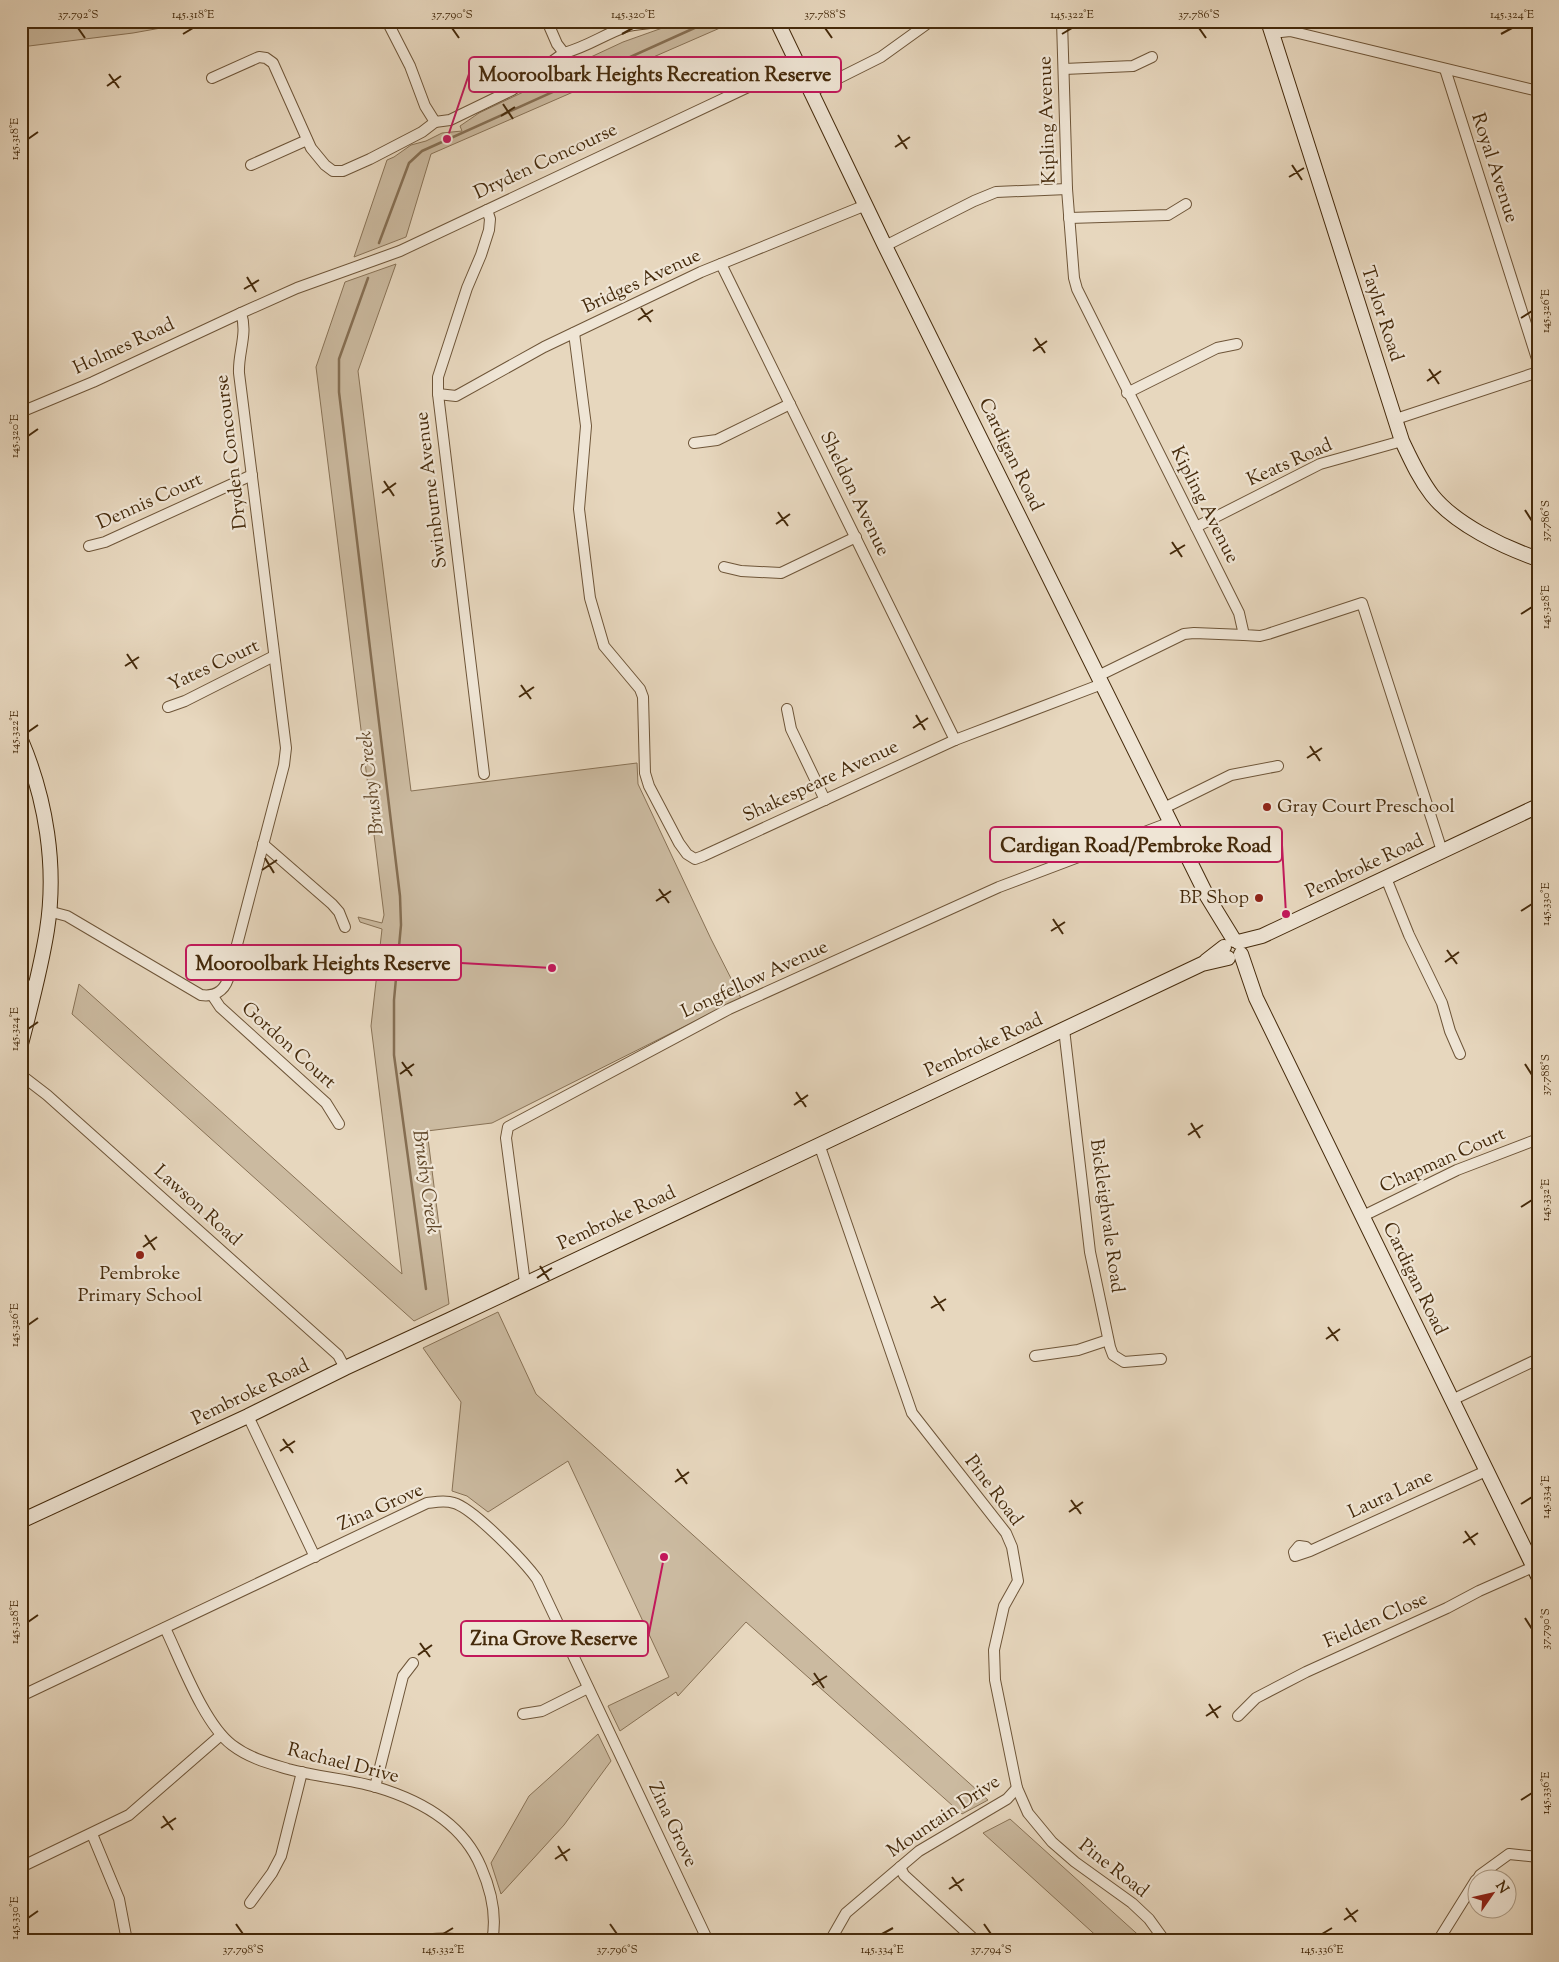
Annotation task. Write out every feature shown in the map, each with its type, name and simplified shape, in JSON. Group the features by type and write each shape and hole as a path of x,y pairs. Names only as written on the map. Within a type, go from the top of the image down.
{"street":[{"path":"387,21 410,66 425,106 435,122"},
{"path":"547,21 557,44 564,53"},
{"path":"212,78 259,57 269,59 273,63 307,140 325,165 338,172 422,132 435,122 450,120 512,90 564,53 580,49 631,25 663,21"},
{"name":"Cardigan Road","path":"777,21 885,246 1212,905 1486,1471 1536,1570"},
{"path":"811,92 881,57 931,21"},
{"name":"Kipling Avenue","path":"1062,21 1067,189 1075,283 1238,614 1244,635"},
{"path":"1270,27 1538,91"},
{"name":"Taylor Road","path":"1270,27 1402,441 1416,470 1433,496 1460,520 1494,541 1538,559"},
{"path":"1064,69 1133,66 1152,57"},
{"name":"Dryden Concourse","path":"212,995 222,990 228,979 285,757 285,738 238,365 245,334 241,313 302,286 391,255 797,64"},
{"name":"Royal Avenue","path":"1445,69 1538,362"},
{"path":"251,165 307,140"},
{"path":"885,246 974,201 996,192 1067,189"},
{"path":"1069,218 1168,214 1186,204"},
{"name":"Bridges Avenue","path":"438,394 456,396 544,347 701,272 866,205"},
{"name":"Swinburne Avenue","path":"484,774 438,394 438,377 467,288 482,255 489,230 490,219 487,210"},
{"name":"Sheldon Avenue","path":"721,264 955,740"},
{"name":"Holmes Road","path":"21,412 93,382 241,313"},
{"name":"Shakespeare Avenue","path":"574,333 586,426 579,509 590,598 604,646 640,689 643,697 645,773 649,786 679,843 687,854 695,859 955,740 1100,680 1184,634 1244,635"},
{"path":"1128,393 1217,348 1237,344"},
{"path":"1396,419 1538,372"},
{"path":"694,443 718,440 790,404"},
{"name":"Keats Road","path":"1196,527 1320,464 1402,441"},
{"name":"Dennis Court","path":"89,546 105,542 252,475"},
{"path":"724,566 741,571 781,573 856,537"},
{"path":"1244,635 1260,636 1268,634 1362,603 1442,851"},
{"name":"Yates Court","path":"168,707 185,701 274,656"},
{"path":"787,709 791,729 825,800"},
{"path":"21,740 33,772 46,827 50,870 47,928 21,1044"},
{"path":"1164,808 1231,775 1278,766"},
{"name":"Pembroke Road","path":"21,1521 248,1416 345,1368 1538,806"},
{"name":"Longfellow Avenue","path":"525,1283 506,1138 508,1127 729,1009 999,887 1171,822"},
{"path":"264,844 332,904 345,926"},
{"path":"1386,878 1442,1003 1450,1031 1460,1054"},
{"path":"48,911 67,916 196,992 206,996 212,995"},
{"path":"21,982 35,988"},
{"name":"Gordon Court","path":"212,995 220,1007 326,1103 339,1124"},
{"name":"Bickleighvale Road","path":"1064,1030 1090,1252 1108,1340 1113,1355 1124,1362 1162,1359"},
{"name":"Lawson Road","path":"21,1075 54,1101 338,1355 345,1368"},
{"name":"Chapman Court","path":"1363,1216 1458,1170 1538,1139"},
{"name":"Pine Road","path":"819,1144 912,1413 1006,1532 1012,1548 1018,1581 1004,1606 994,1650 995,1680 1017,1788 1028,1813 1052,1842 1075,1862 1132,1903 1149,1919 1162,1937"},
{"path":"1035,1356 1078,1350 1108,1340"},
{"path":"1452,1400 1538,1359"},
{"path":"248,1416 315,1556"},
{"name":"Laura Lane","path":"1310,1551 1486,1471"},
{"name":"Zina Grove","path":"21,1696 427,1504 441,1501 456,1503 482,1523 528,1566 537,1579 708,1941"},
{"name":"Fielden Close","path":"1238,1716 1256,1698 1306,1672 1447,1608 1479,1591 1536,1570"},
{"name":"Rachael Drive","path":"165,1628 210,1720 221,1735 243,1753 257,1760 302,1772 375,1787 405,1797 431,1810 458,1832 478,1858 487,1881 494,1920 492,1941"},
{"path":"375,1787 402,1676 413,1664"},
{"path":"523,1714 542,1711 588,1688"},
{"path":"21,1867 129,1815 221,1735"},
{"path":"250,1903 272,1873 281,1856 302,1772"},
{"name":"Mountain Drive","path":"830,1941 846,1914 919,1851 1007,1799 1017,1788"},
{"path":"92,1834 119,1899 128,1941"},
{"path":"1487,1870 1509,1854 1538,1857"},
{"path":"900,1867 904,1875 976,1941"},
{"path":"1438,1941 1466,1897"},
{"path":"418,1941 452,1938 473,1941"}],"shaded area":[{"path":"21,21 200,21 133,33 21,47"},
{"path":"682,21 736,21 431,154 406,237 354,257 387,160 411,145 426,141 442,133 462,131 460,126 479,113 536,86 563,70 623,42"},
{"path":"396,264 358,371 411,791 637,763 638,784 741,998 492,1123 427,1131 449,1304 414,1321 72,1014 79,984 402,1274 371,1026 382,929 360,922 358,917 382,923 384,915 316,367 345,282"},
{"path":"498,1312 536,1394 988,1800 962,1814 746,1622 678,1696 676,1692 620,1731 608,1706 669,1677 568,1461 488,1512 467,1496 452,1491 461,1402 423,1348"},
{"path":"598,1734 611,1761 564,1825 501,1894 491,1863 529,1796"},
{"path":"1010,1819 1145,1941 1102,1941 983,1833"}],"waterway":[{"name":"Brushy Creek","path":"379,243 409,163 422,151 710,21"},
{"name":"Brushy Creek","path":"368,278 339,359 339,392 400,896 401,925 394,1000 394,1055 426,1289"}],"place":[{"name":"Mooroolbark Heights Recreation Reserve","path":"447,139"},
{"name":"Gray Court Preschool","path":"1267,807"},
{"name":"BP Shop","path":"1259,898"},
{"name":"Cardigan Road/Pembroke Road","path":"1286,914"},
{"name":"Mooroolbark Heights Reserve","path":"552,968"},
{"name":"Pembroke Primary School","path":"140,1255"},
{"name":"Zina Grove Reserve","path":"664,1557"}]}
